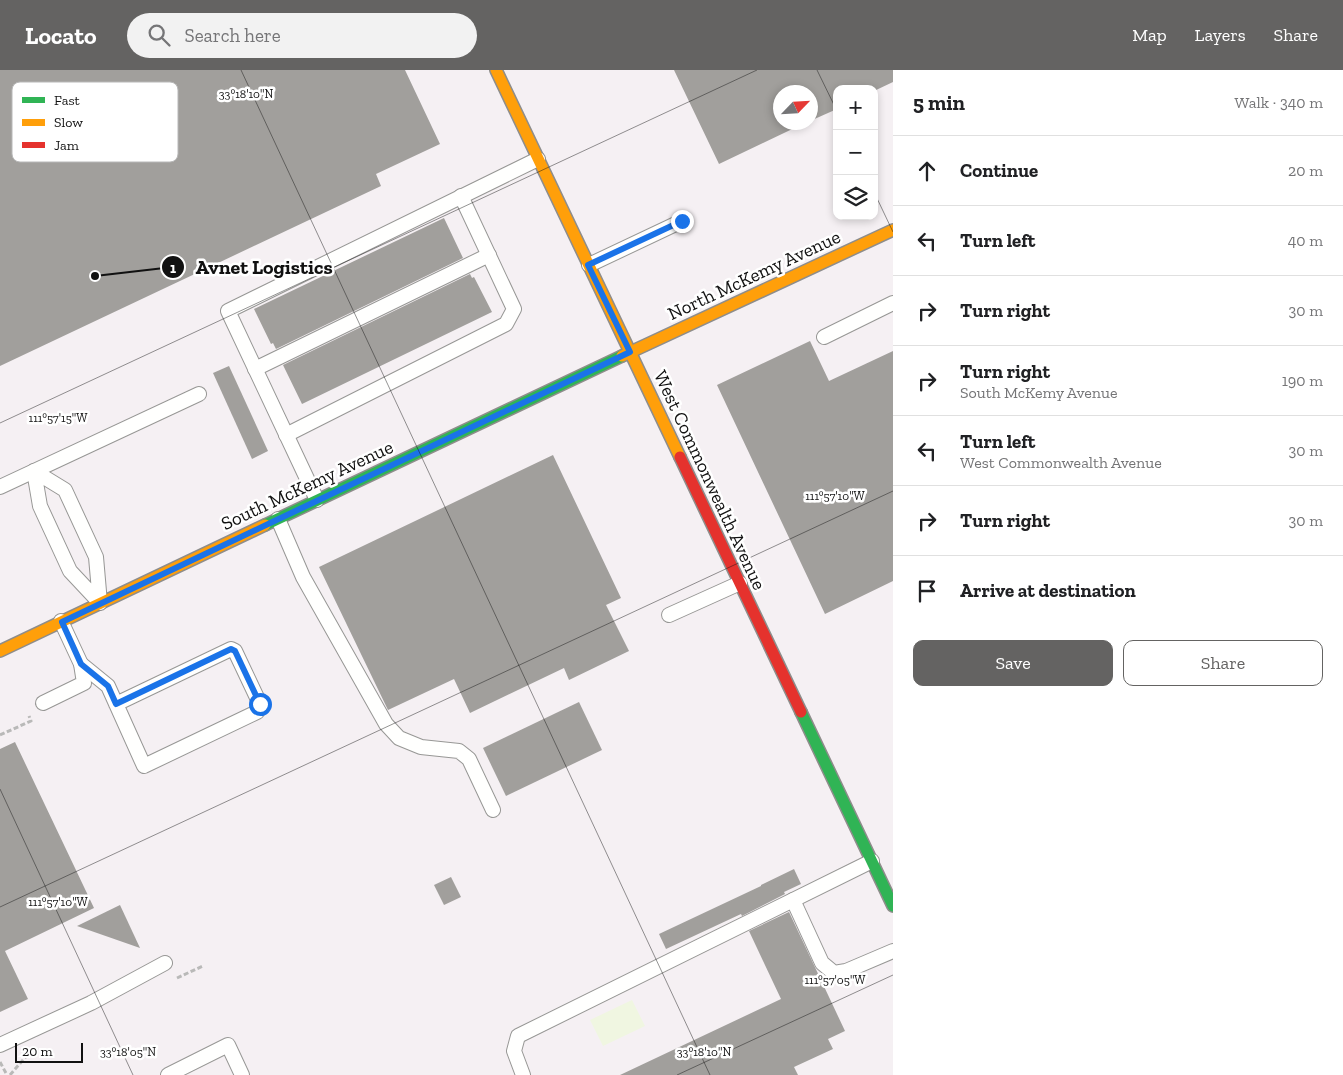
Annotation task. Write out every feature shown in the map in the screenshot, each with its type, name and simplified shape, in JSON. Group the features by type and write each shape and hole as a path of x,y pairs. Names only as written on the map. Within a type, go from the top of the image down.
{"street":[{"name":"West Commonwealth Avenue","path":"496,70 872,861 890,891 893,906"},
{"name":"North McKemy Avenue","path":"630,352 893,230"},
{"name":"South McKemy Avenue","path":"0,651 630,352"}],"lane":[{"path":"317,500 228,311 538,159"},
{"path":"286,435 506,324 514,309 461,196"},
{"path":"588,265 682,221"},
{"path":"255,369 488,255"},
{"path":"824,337 893,303"},
{"path":"0,487 199,394"},
{"path":"34,471 65,490 96,558 100,603"},
{"path":"34,471 40,506 70,571 100,603"},
{"path":"278,519 303,577 386,724 399,738 421,747 459,750 469,759 493,810"},
{"path":"669,616 740,583"},
{"path":"42,703 84,683 81,664 62,622"},
{"path":"81,664 108,686 116,704 144,766 257,712 260,704 235,651 231,649 116,704"},
{"path":"523,1075 514,1051 518,1036 872,861"},
{"path":"793,900 822,963 834,973 846,971 893,951"},
{"path":"0,1045 91,1003 164,963"},
{"path":"168,1075 228,1045 242,1075"}],"path":[{"path":"0,735 31,720 28,715"},
{"path":"0,1061 6,1075"}],"shaded area":[{"path":"0,70 893,70 893,1075 0,1075"}],"green space":[{"path":"632,1000 645,1026 603,1046 590,1020"}],"building":[{"path":"0,70 405,70 440,144 376,174 381,186 0,366"},
{"path":"674,70 893,70 893,82 878,89 878,85 833,85 833,111 818,117 818,85 773,85 773,130 790,130 719,164"},
{"path":"444,218 463,258 276,349 273,343 271,344 254,309"},
{"path":"470,274 472,278 474,277 492,312 302,404 283,365"},
{"path":"810,341 829,381 893,351 893,581 825,614 717,385"},
{"path":"229,366 268,451 252,459 213,373"},
{"path":"553,455 621,598 606,605 629,651 569,680 564,668 470,713 454,679 388,710 319,567"},
{"path":"579,702 602,750 506,796 483,748"},
{"path":"15,742 94,908 5,951 28,999 0,1012 0,749"},
{"path":"794,869 801,884 784,892 785,894 742,916 741,914 666,949 659,934"},
{"path":"451,877 461,897 444,905 434,885"},
{"path":"120,905 140,948 77,926"},
{"path":"789,912 845,1031 828,1039 833,1049 794,1067 798,1075 620,1075 781,999 749,931"}],"traffic: fast":[{"path":"265,525 622,356"},
{"path":"801,712 893,906"}],"traffic: slow":[{"path":"496,70 680,457"},
{"path":"622,356 893,230"},
{"path":"0,651 265,525"}],"traffic: jam":[{"path":"680,457 801,712"}],"place":[{"name":"Avnet Logistics","path":"95,276"}],"route":[{"path":"260,704 235,651 231,649 116,704 108,686 81,664 62,622 630,352 588,265 682,221"}]}
